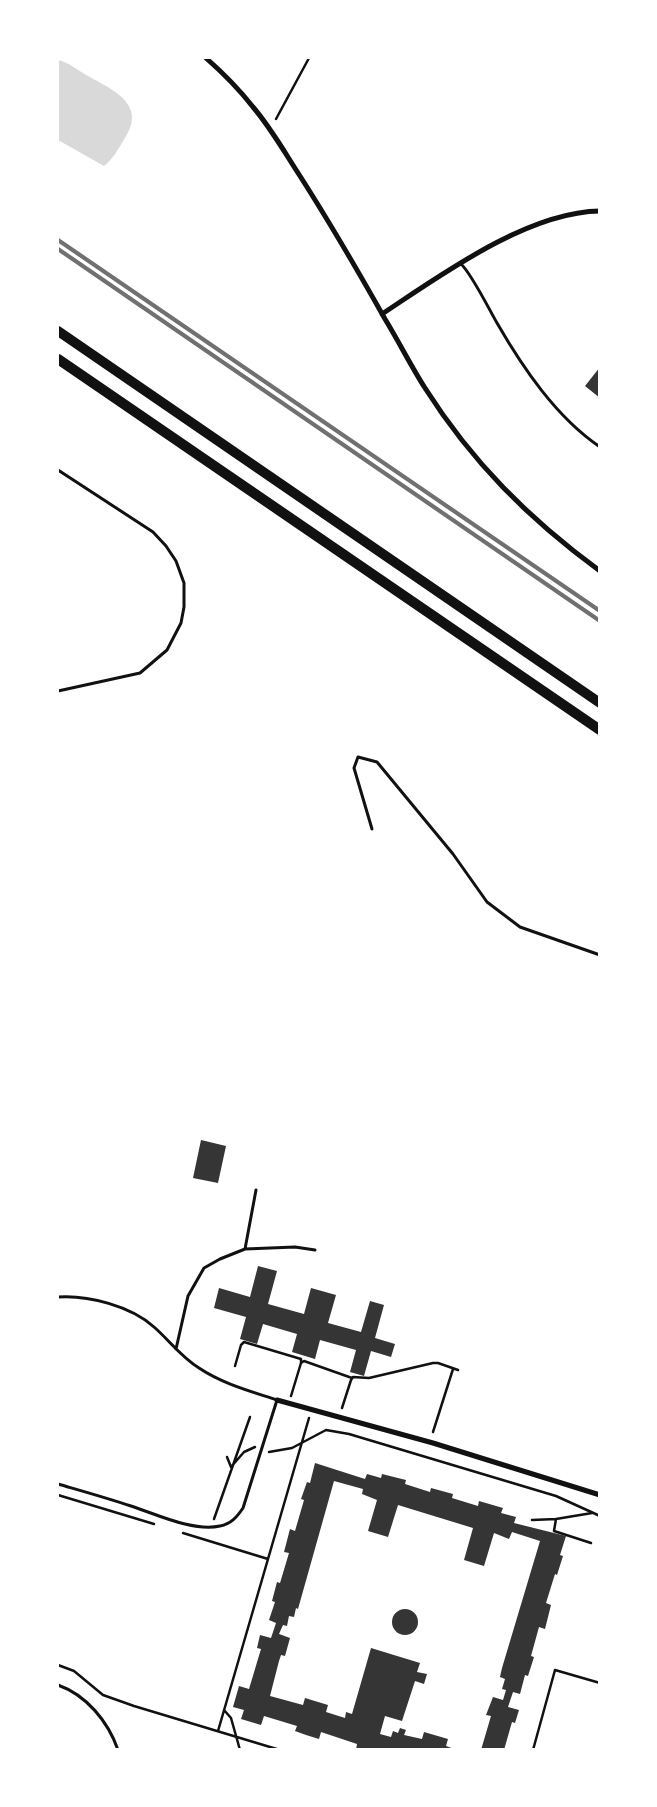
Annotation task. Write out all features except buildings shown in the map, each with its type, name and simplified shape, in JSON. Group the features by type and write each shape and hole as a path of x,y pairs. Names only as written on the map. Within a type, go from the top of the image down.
{"main road":[{"path":"58,331 600,703"},
{"path":"58,359 600,730"}],"street":[{"path":"206,58 226,76 254,108 280,145 425,389 468,448 494,479 530,515 568,548 600,571"},
{"path":"382,314 460,263 500,240 550,220 586,211 600,211"},
{"path":"277,1400 469,1454 600,1495"}],"lane":[{"path":"460,263 514,353 547,396 567,418 600,447"},
{"path":"58,470 153,532 176,561 181,572 185,592 182,615 177,632 167,650 140,673 58,692"},
{"path":"372,829 354,768 358,757 377,762 453,854 487,902 520,927 600,955"},
{"path":"245,1249 256,1190"},
{"path":"176,1350 188,1296 204,1268 245,1249 295,1247 315,1250"},
{"path":"58,1291 60,1297 79,1296 137,1314 200,1369 234,1387 277,1400 243,1508 228,1524 211,1527 182,1523 130,1505 58,1484"},
{"path":"58,1685 90,1705 109,1730 118,1750"}],"path":[{"path":"276,119 308,58"},
{"path":"235,1366 241,1345 244,1342 301,1359 289,1403"},
{"path":"301,1363 304,1361 352,1378 369,1378 432,1363 438,1363 458,1370"},
{"path":"433,1432 453,1369"},
{"path":"339,1417 352,1378"},
{"path":"218,1731 311,1409"},
{"path":"211,1527 250,1418"},
{"path":"260,1452 286,1450 326,1430 349,1434 542,1491 600,1516"},
{"path":"231,1467 244,1452 263,1443"},
{"path":"227,1457 231,1467"},
{"path":"532,1520 556,1519 593,1513"},
{"path":"556,1519 554,1531 591,1543"},
{"path":"58,1665 74,1671 103,1695 280,1750"},
{"path":"533,1750 555,1670 600,1683"},
{"path":"224,1710 231,1718 240,1750"}],"shaded area":[{"path":"58,60 107,87 130,107 132,116 131,126 116,153 104,166 58,140"}],"railway":[{"path":"58,240 600,611"},
{"path":"58,249 600,621"}]}
